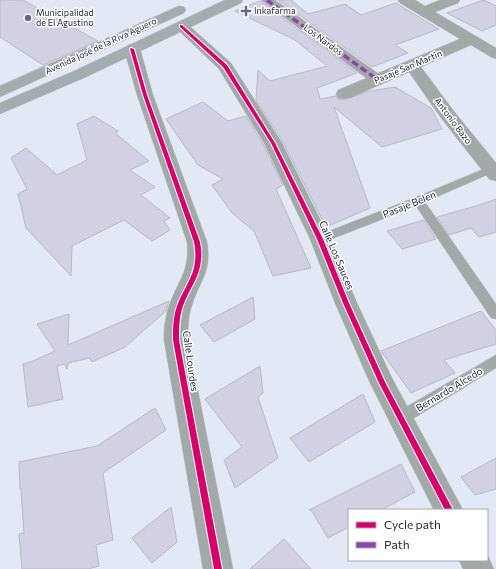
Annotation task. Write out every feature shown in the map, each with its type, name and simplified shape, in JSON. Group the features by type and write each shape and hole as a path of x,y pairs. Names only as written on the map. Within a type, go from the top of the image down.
{"main road":[{"name":"Avenida José de la Riva Aguero","path":"0,109 236,0"},
{"name":"Avenida José de la Riva Aguero","path":"0,92 194,3"}],"street":[{"name":"Los Nardos","path":"267,0 378,80"},
{"path":"405,0 496,54"},
{"path":"423,11 453,0"},
{"name":"Calle Los Sauces","path":"181,26 225,66 273,143 320,239 346,303 382,383 448,509"},
{"name":"Pasaje San Martin","path":"344,94 471,40"},
{"name":"Calle Lourdes","path":"132,49 145,95 197,242 199,253 198,266 180,306 177,321 176,340 218,569"},
{"name":"Antonio Bazo","path":"412,65 447,114 494,170"}],"lane":[{"name":"Pasaje Belen","path":"320,239 494,170"},
{"path":"418,201 496,314"},
{"name":"Bernardo Alcedo","path":"401,418 496,361"}],"building":[{"name":"Municipalidad de El Agustino","path":"0,0 23,0 98,41 43,65 0,37"},
{"path":"278,0 291,0 308,14 345,4 361,15 396,3 439,29 395,45 408,53 372,67"},
{"path":"484,0 496,6 496,25 482,31 447,13"},
{"path":"260,1 357,73 317,88 320,99 336,96 338,99 344,100 370,91 395,87 431,108 442,129 382,147 334,107 370,208 326,227 283,142 256,100 258,70 270,81 327,66 295,40 235,11"},
{"path":"203,102 228,121 246,116 263,144 283,185 276,189 311,268 273,276 254,231 232,213 212,185 223,179 198,165 166,119"},
{"path":"94,116 118,131 115,133 149,161 130,170 155,187 141,195 170,218 164,221 170,230 152,241 124,220 72,246 71,276 26,228 18,194 27,189 11,158 26,148 57,175 87,160 77,124"},
{"path":"496,199 496,232 479,237 471,228 449,235 437,217 476,206"},
{"path":"424,220 436,239 402,249 387,231"},
{"path":"253,297 255,319 214,342 200,325"},
{"path":"169,301 166,311 125,347 92,362 89,358 68,363 67,369 64,364 57,366 63,399 28,407 23,364 55,351 37,324 69,314 68,345"},
{"path":"481,311 496,330 496,344 444,360 455,373 411,393 381,351"},
{"path":"260,366 263,393 258,397 278,458 235,488 224,460 242,447 205,399"},
{"path":"363,394 375,422 309,462 290,438"},
{"path":"155,408 166,430 103,473 113,540 96,545 99,566 88,569 22,569 19,534 24,533 19,462 97,446"},
{"path":"496,458 496,489 475,495 461,477"},
{"path":"401,464 415,492 383,509 348,509 348,528 328,538 311,510 309,510"},
{"path":"171,507 177,542 152,563 132,538"},
{"path":"284,539 311,569 250,569"}],"marked path":[{"path":"267,0 378,80"}],"cycle path":[{"path":"181,26 225,66 273,143 320,239 346,303 382,383 448,509"},
{"path":"132,49 145,95 197,242 197,269 179,310 176,323 176,340 218,569"}],"place":[{"name":"Inkafarma","path":"246,11"},
{"name":"Municipalidad de El Agustino","path":"28,18"}]}
